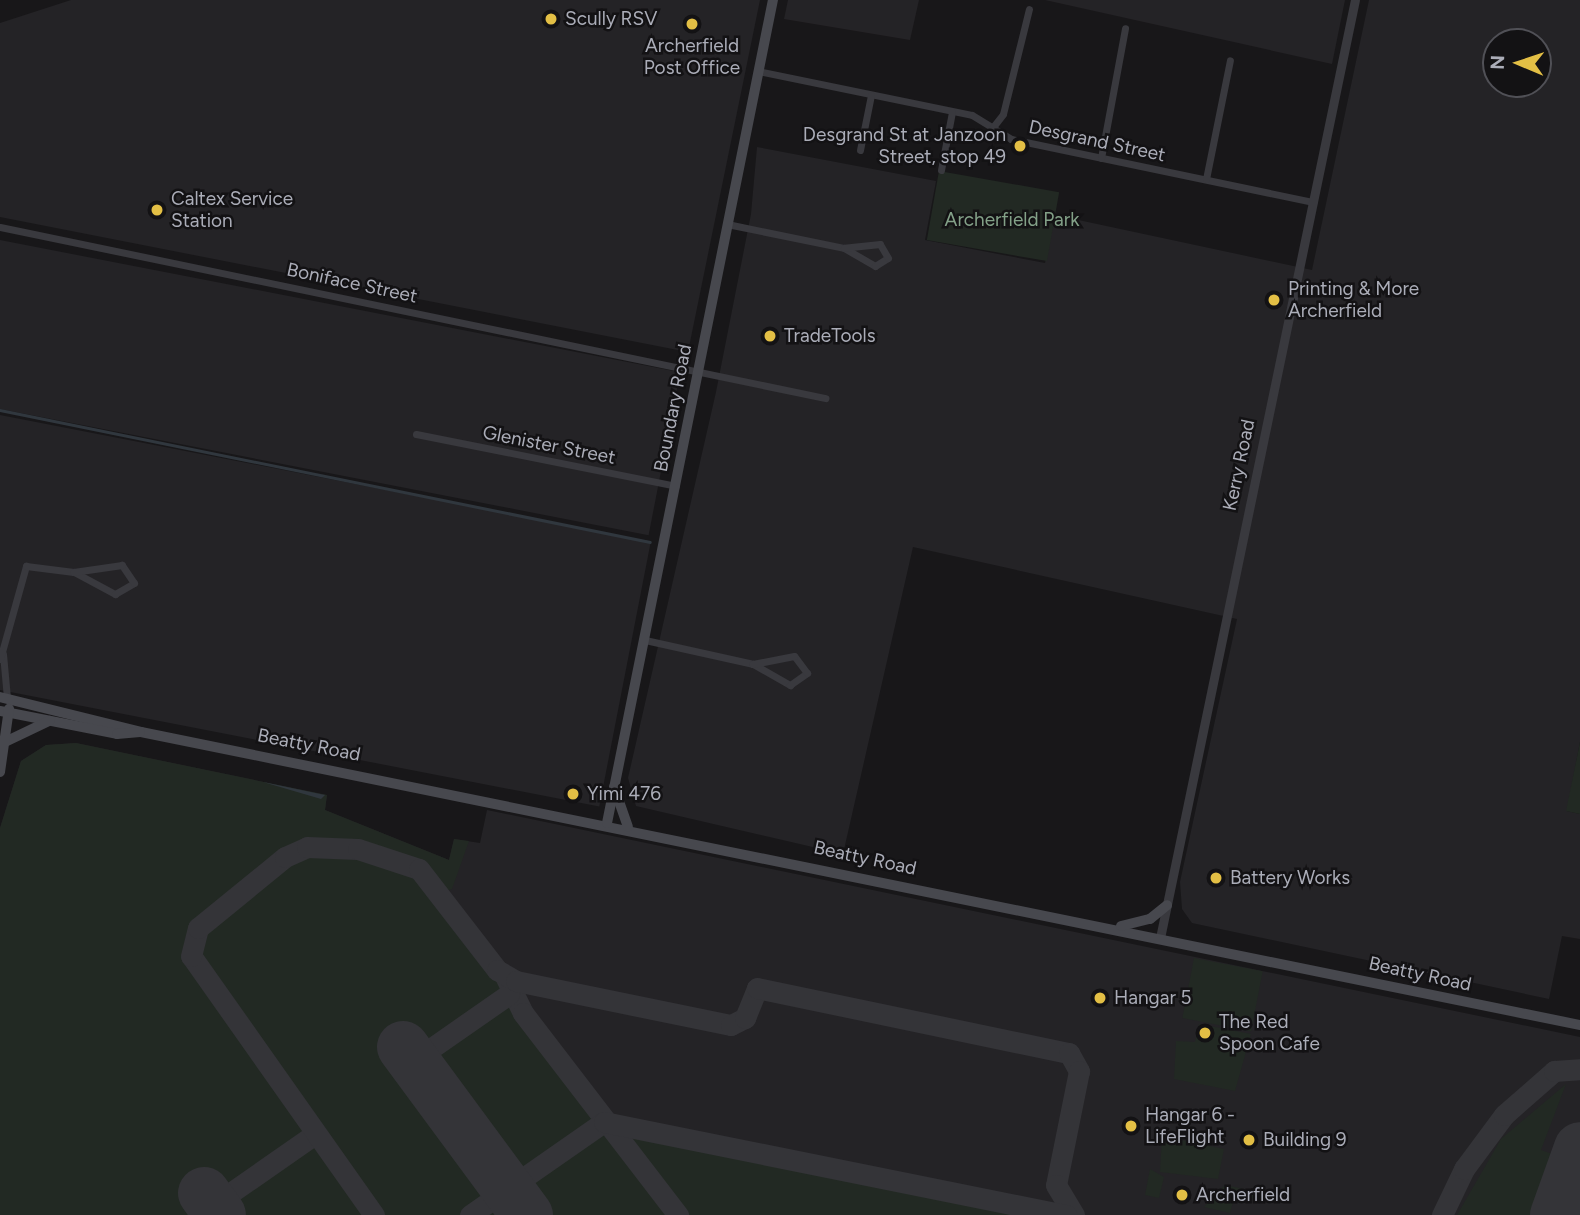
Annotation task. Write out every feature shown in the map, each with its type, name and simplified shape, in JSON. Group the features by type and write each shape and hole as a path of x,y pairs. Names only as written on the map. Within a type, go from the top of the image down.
{"main road":[{"name":"Boundary Road","path":"607,823 773,0"},
{"path":"0,772 7,741 4,697"},
{"name":"Beatty Road","path":"4,697 141,732 628,827 1580,1025"},
{"name":"Beatty Road","path":"5,712 117,734 141,732"},
{"path":"7,741 49,721"},
{"path":"614,787 628,827"},
{"path":"1092,924 1137,924 1167,905"}],"street":[{"name":"Kerry Road","path":"1160,938 1355,0"},
{"path":"993,127 1003,114 1029,9"},
{"path":"1101,158 1125,28"},
{"path":"1206,179 1230,60"},
{"name":"Desgrand Street","path":"758,71 953,112 993,127 1011,139 1313,202"},
{"path":"860,150 871,95"},
{"path":"941,170 953,112"},
{"path":"727,224 844,248 880,244 888,258 875,266 844,248"},
{"name":"Boniface Street","path":"0,227 825,398"},
{"name":"Glenister Street","path":"416,434 676,486"},
{"path":"4,697 2,656 26,566 75,572 121,565 134,583 115,594 75,572"},
{"path":"645,640 753,664 790,685 807,673 794,656 753,664"}],"shaded area":[{"path":"71,0 760,0 688,352 0,217 0,23"},
{"path":"788,0 919,0 910,40 784,19"},
{"path":"1045,0 1345,0 1332,64"},
{"path":"1369,0 1580,0 1580,742 1567,811 1580,814 1580,939 1562,936 1549,999 1192,923 1182,909 1180,882 1237,619 913,547 843,854 636,806 628,778 716,392 751,214 757,147 936,181 925,240 1045,263 1055,215 1312,270"},
{"path":"0,240 680,372 649,535 0,409"},
{"path":"0,415 651,542 599,807 0,690"},
{"path":"76,743 327,795 325,810 449,860 454,839 480,843 487,810 1580,1037 1580,1215 0,1215 0,828 21,761 46,745"},
{"path":"263,782 325,795 321,799"}],"green space":[{"name":"Archerfield Park","path":"939,171 1059,192 1047,261 927,240"},
{"path":"1580,742 1580,814 1566,811"},
{"path":"76,743 327,795 325,810 449,860 454,839 469,841 452,889 445,891 431,877 427,885 604,1125 1031,1215 0,1215 0,828 21,761 46,745"},
{"path":"1194,958 1263,971 1251,1031 1182,1018"},
{"path":"1199,1024 1251,1034 1235,1091 1174,1079 1176,1041 1195,1042"},
{"path":"1566,1084 1541,1150 1558,1156 1536,1215 1457,1215 1501,1139"},
{"path":"1162,1136 1224,1149 1218,1179 1160,1172"},
{"path":"1150,1169 1164,1177 1159,1198 1145,1195"},
{"path":"1225,1185 1267,1194 1268,1201 1235,1195 1230,1213 1204,1207"}],"waterway":[{"path":"0,410 650,542"}],"taxiway":[{"path":"374,1215 191,956 198,928 285,857 307,847 358,849 419,869 497,970 516,981 731,1025 745,1018 757,988 1069,1053 1079,1071 1056,1185 1074,1215"},
{"path":"505,976 523,1013 678,1215"},
{"path":"413,1061 509,994"},
{"path":"1442,1215 1464,1169 1504,1115 1554,1071 1580,1069"},
{"path":"470,1215 604,1122 1067,1215"},
{"path":"213,1205 315,1134"},
{"path":"1572,1171 1580,1147"}],"runway":[{"path":"403,1047 527,1215"},
{"path":"1556,1215 1580,1148"},
{"path":"204,1193 220,1215"}],"place":[{"name":"Scully RSV","path":"551,19"},
{"name":"Archerfield Post Office","path":"692,24"},
{"name":"Desgrand St at Janzoon Street, stop 49","path":"1020,146"},
{"name":"Caltex Service Station","path":"157,210"},
{"name":"Printing & More Archerfield","path":"1274,300"},
{"name":"TradeTools","path":"770,336"},
{"name":"Yimi 476","path":"573,794"},
{"name":"Battery Works","path":"1216,878"},
{"name":"Hangar 5","path":"1100,998"},
{"name":"The Red Spoon Cafe","path":"1205,1033"},
{"name":"Hangar 6 - LifeFlight","path":"1131,1126"},
{"name":"Building 9","path":"1249,1140"},
{"name":"Archerfield","path":"1182,1195"}]}
